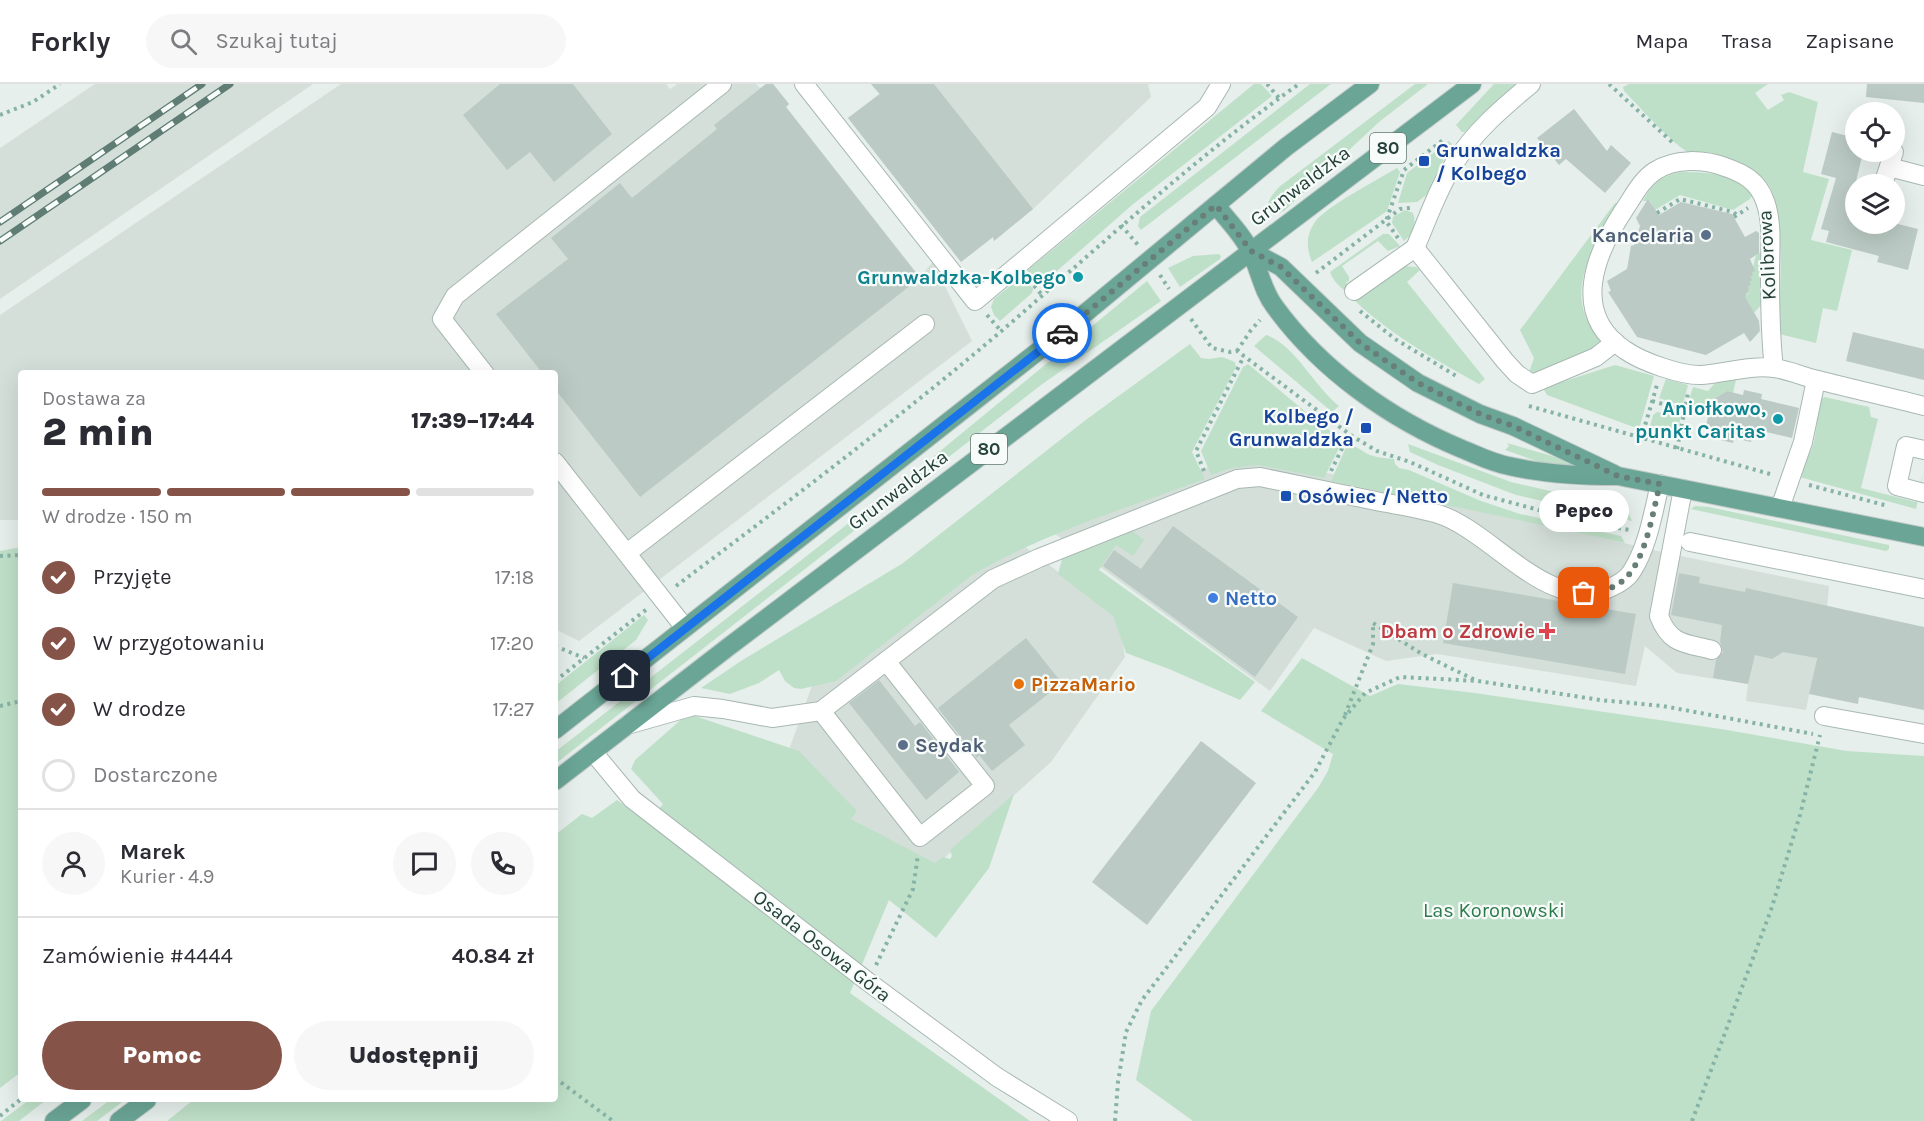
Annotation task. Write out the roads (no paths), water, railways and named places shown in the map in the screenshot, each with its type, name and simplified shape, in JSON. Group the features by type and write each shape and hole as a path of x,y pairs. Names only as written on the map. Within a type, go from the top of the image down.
{"main road":[{"name":"Grunwaldzka","path":"558,728 1060,334 1286,147 1370,84"},
{"name":"Grunwaldzka","path":"558,779 1472,84"},
{"path":"1216,205 1251,251 1263,288 1274,306 1306,346 1366,397 1435,438 1492,462 1509,466 1582,476 1618,476 1924,537"},
{"path":"1251,251 1281,267 1360,343 1418,383 1480,414 1513,426 1618,476"},
{"path":"54,1121 79,1102"},
{"path":"119,1121 144,1102"}],"street":[{"path":"482,370 442,319 454,296 723,84"},
{"path":"804,84 975,301 1207,107 1221,84"},
{"path":"1354,291 1415,248 1452,166 1491,118 1531,84"},
{"path":"1905,160 1924,176"},
{"name":"Kolibrowa","path":"1774,368 1770,333 1768,213 1761,191 1752,180 1730,169 1705,162 1672,163 1655,171 1645,180 1620,216 1604,245 1592,280 1591,295 1594,310 1599,323 1615,342 1630,354 1663,367 1692,374 1706,375 1731,369 1774,368 1924,406"},
{"path":"1415,248 1505,361 1517,374 1532,384 1596,357 1615,342"},
{"path":"627,553 925,324"},
{"path":"1780,508 1803,442 1816,380"},
{"path":"1924,450 1906,446 1897,486 1924,493"},
{"path":"558,466 685,628"},
{"path":"626,725 694,706 771,718 821,711 993,579 1039,558 1237,479 1260,477 1439,514 1467,528 1542,581 1564,590 1584,593 1601,591 1618,584 1631,573 1641,554 1660,484"},
{"path":"1683,489 1659,616 1663,628 1673,639 1712,650"},
{"path":"1690,542 1924,589"},
{"path":"821,711 920,837 984,786 886,661"},
{"path":"1824,716 1924,734"},
{"name":"Osada Osowa Góra","path":"593,752 632,799 867,981 997,1077 1068,1121"}],"railway":[{"path":"0,222 202,84"},
{"path":"0,241 230,84"}],"place":[{"name":"Grunwaldzka / Kolbego","path":"1424,161"},
{"name":"Kancelaria","path":"1706,235"},
{"name":"Grunwaldzka-Kolbego","path":"1078,277"},
{"name":"Aniołkowo, punkt Caritas","path":"1778,419"},
{"name":"Kolbego / Grunwaldzka","path":"1366,428"},
{"name":"Osówiec / Netto","path":"1286,496"},
{"name":"Pepco","path":"1584,593"},
{"name":"Netto","path":"1213,598"},
{"name":"Dbam o Zdrowie","path":"1547,631"},
{"name":"PizzaMario","path":"1019,684"},
{"name":"Seydak","path":"903,745"}],"park label":[{"name":"Las Koronowski","path":"1494,910"}]}
